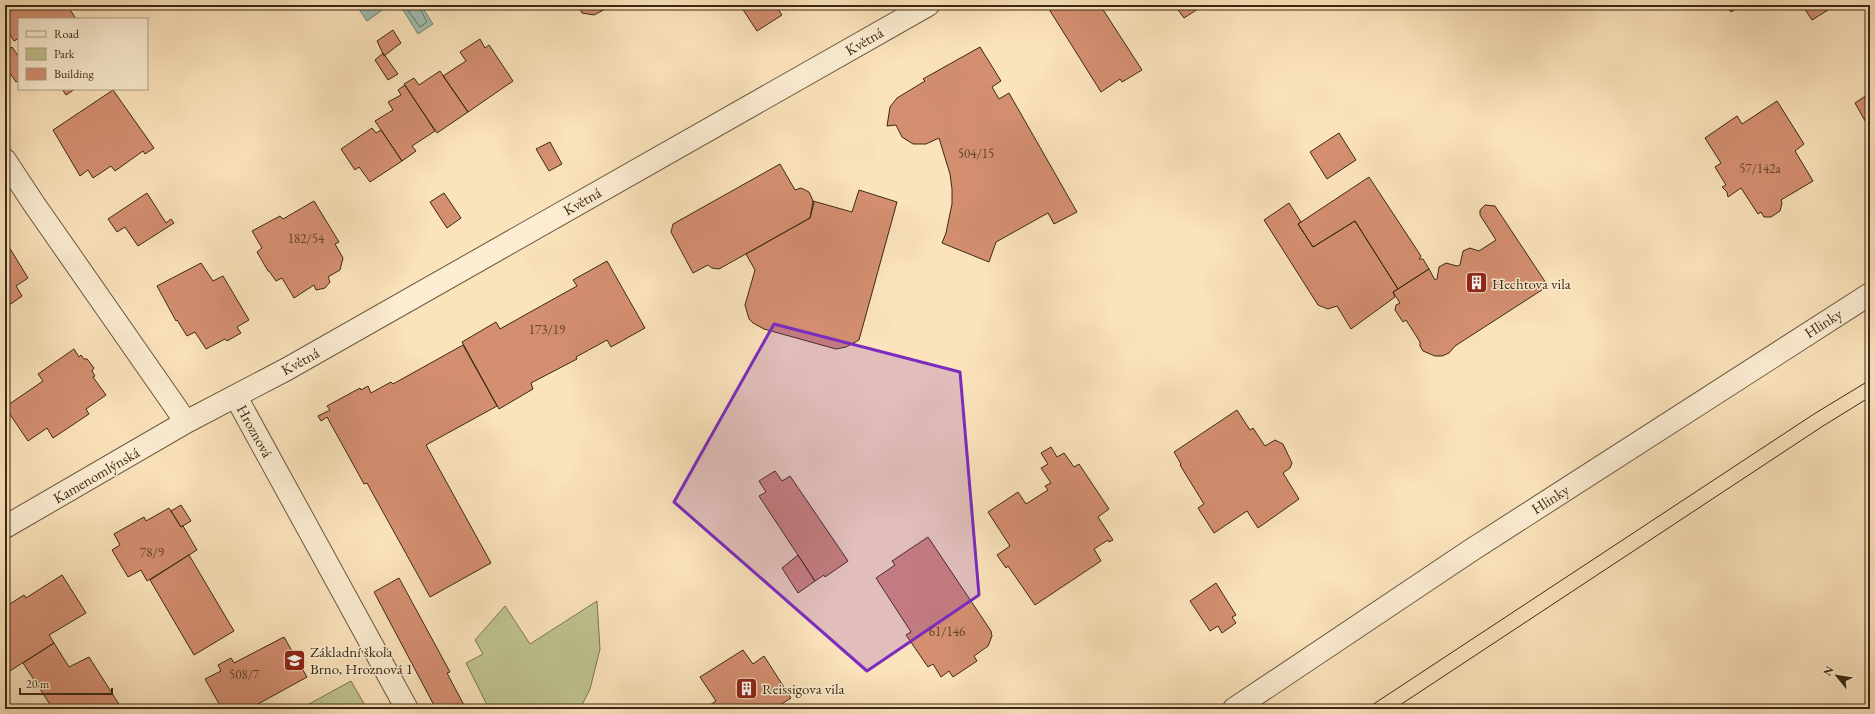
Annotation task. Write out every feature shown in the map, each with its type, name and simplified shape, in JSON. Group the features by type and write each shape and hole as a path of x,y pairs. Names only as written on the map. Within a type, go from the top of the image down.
{"street":[{"name":"Květná","path":"236,397 928,5"},
{"path":"5,160 38,210 186,422"},
{"name":"Hlinky","path":"1234,709 1470,550 1870,294"},
{"name":"Hroznová","path":"186,422 236,397 407,709"},
{"name":"Kamenomlýnská","path":"5,528 186,422"}],"highlighted area":[{"path":"774,324 960,372 979,595 867,671 674,502"}],"green space":[{"path":"597,601 600,649 590,689 580,709 489,709 466,663 483,654 475,640 505,606 530,644"},
{"path":"351,681 367,709 300,709"}],"water":[{"path":"356,5 377,5 381,11 367,21"},
{"path":"400,5 421,5 433,24 418,34"}],"building":[{"path":"5,5 67,5 75,18 18,18 18,39 14,41 5,27 5,13 8,11"},
{"path":"578,5 613,5 594,15 582,13"},
{"path":"740,5 775,5 782,15 757,31"},
{"path":"1100,5 1142,70 1122,82 1120,79 1101,92 1047,6"},
{"path":"1158,5 1169,5 1161,10"},
{"path":"1177,5 1204,5 1184,18 1176,7"},
{"path":"1726,5 1742,5 1731,12"},
{"path":"1802,5 1836,5 1812,20"},
{"path":"393,30 401,43 384,56 377,41"},
{"path":"480,39 485,48 489,45 513,81 468,112 443,76 466,61 460,52"},
{"path":"12,47 18,56 18,81 16,82 5,66 5,52"},
{"path":"980,47 1001,81 992,87 999,99 1009,93 1077,212 1054,224 1048,213 996,242 989,262 942,243 946,233 952,204 952,189 950,174 939,138 926,144 913,144 902,137 896,125 887,126 890,107 897,98 925,81 923,79"},
{"path":"383,53 398,74 388,80 375,60"},
{"path":"440,71 468,112 437,133 404,84 414,78 419,85"},
{"path":"405,85 435,131 412,146 416,151 402,161 375,121 393,110 388,102 401,95 398,90"},
{"path":"63,90 74,90 66,95"},
{"path":"113,90 154,148 145,154 143,151 115,171 111,166 93,178 88,170 80,176 53,130"},
{"path":"1870,93 1870,114 1864,119 1855,103"},
{"path":"1777,101 1804,144 1795,151 1813,181 1781,200 1782,203 1780,211 1771,217 1764,217 1761,212 1758,214 1741,188 1728,197 1727,192 1722,187 1726,185 1715,167 1721,163 1705,138 1737,116 1742,124"},
{"path":"1870,114 1870,129 1864,119"},
{"path":"372,128 376,133 381,130 402,161 370,182 359,167 355,170 341,149"},
{"path":"1339,133 1356,160 1327,179 1310,152"},
{"path":"550,142 562,164 549,171 536,149"},
{"path":"780,164 795,190 801,188 809,192 814,203 810,218 719,269 712,268 708,265 693,273 671,232 673,224"},
{"path":"1369,177 1421,256 1419,259 1423,259 1429,269 1398,289 1355,221 1313,247 1298,224"},
{"path":"859,190 897,202 859,340 846,347 836,349 764,329 753,323 749,319 745,305 755,270 746,254 810,218 813,201 852,212"},
{"path":"147,193 166,223 171,219 174,223 138,246 125,227 117,232 108,219"},
{"path":"444,193 461,218 447,228 430,202"},
{"path":"314,201 339,242 335,244 343,258 340,270 328,277 330,282 325,288 316,290 314,285 294,298 282,278 276,281 268,271 257,252 262,248 252,231 280,216 283,219"},
{"path":"1289,203 1301,222 1298,224 1313,247 1355,221 1398,289 1393,292 1395,297 1351,329 1337,306 1328,309 1318,305 1264,220"},
{"name":"Hechtova vila","path":"1485,205 1495,206 1548,286 1455,346 1449,353 1442,356 1435,356 1423,351 1420,346 1420,342 1406,320 1403,322 1395,310 1396,305 1400,303 1393,292 1429,269 1435,280 1437,279 1439,267 1446,263 1457,266 1460,265 1463,251 1470,248 1479,251 1496,240 1480,215 1480,210"},
{"path":"6,242 28,278 16,286 22,296 5,308"},
{"path":"607,261 645,328 611,347 607,340 576,357 577,359 531,383 533,389 499,409 462,342 496,322 500,329 577,286 573,280"},
{"path":"201,263 213,281 223,276 249,320 237,327 241,333 227,341 225,339 206,349 195,332 187,336 177,320 176,321 157,286"},
{"path":"463,345 497,406 426,445 491,563 430,597 367,483 364,484 327,417 321,421 318,416 330,410 327,406 360,388 361,390 368,386 371,393 391,382 393,384"},
{"path":"74,349 79,357 81,355 84,359 87,359 94,368 92,371 95,376 93,377 106,395 86,409 89,414 53,438 47,428 28,441 5,407 43,381 38,374"},
{"path":"1237,410 1250,430 1253,428 1265,446 1275,440 1283,444 1292,463 1290,468 1283,473 1299,499 1258,528 1247,511 1214,533 1198,508 1204,504 1180,465 1181,464 1174,452"},
{"path":"1051,447 1057,457 1064,453 1074,467 1079,464 1109,509 1098,517 1113,540 1109,542 1108,540 1094,549 1101,561 1035,605 1008,566 1006,568 997,555 1010,546 988,512 1018,492 1026,504 1048,490 1045,486 1051,483 1041,468 1048,464 1041,453"},
{"path":"775,471 782,481 790,476 848,561 825,577 824,575 815,581 759,496 766,492 759,481"},
{"path":"181,505 191,521 181,527 171,511"},
{"path":"169,508 181,527 183,526 197,550 147,581 141,570 128,577 112,550 120,545 114,534 144,517 146,521"},
{"path":"928,537 991,631 992,636 988,646 974,656 977,661 953,677 949,671 941,677 933,664 928,667 906,635 911,632 876,578 895,565 892,561"},
{"path":"189,555 234,631 194,655 150,580"},
{"path":"798,555 815,581 798,593 782,568"},
{"path":"62,575 86,613 49,635 54,643 5,674 5,607 24,595 26,598"},
{"path":"399,578 450,672 447,673 466,709 436,709 374,592"},
{"path":"1216,583 1236,615 1232,617 1236,623 1222,633 1218,626 1210,631 1190,601"},
{"path":"284,637 307,677 249,709 222,709 205,679 221,671 218,665 231,658 234,663"},
{"path":"54,643 69,667 89,657 122,709 53,709 23,663"},
{"name":"Reissigova vila","path":"743,650 753,664 764,656 791,698 780,705 783,709 704,709 716,701 700,677"}],"tram line":[{"path":"1366,709 1814,414 1870,380"},
{"path":"1394,709 1823,426 1870,397"}],"place":[{"name":"Hechtova vila","path":"1477,283"},
{"name":"Základní škola Brno, Hroznová 1","path":"294,660"},
{"name":"Reissigova vila","path":"746,688"}]}
